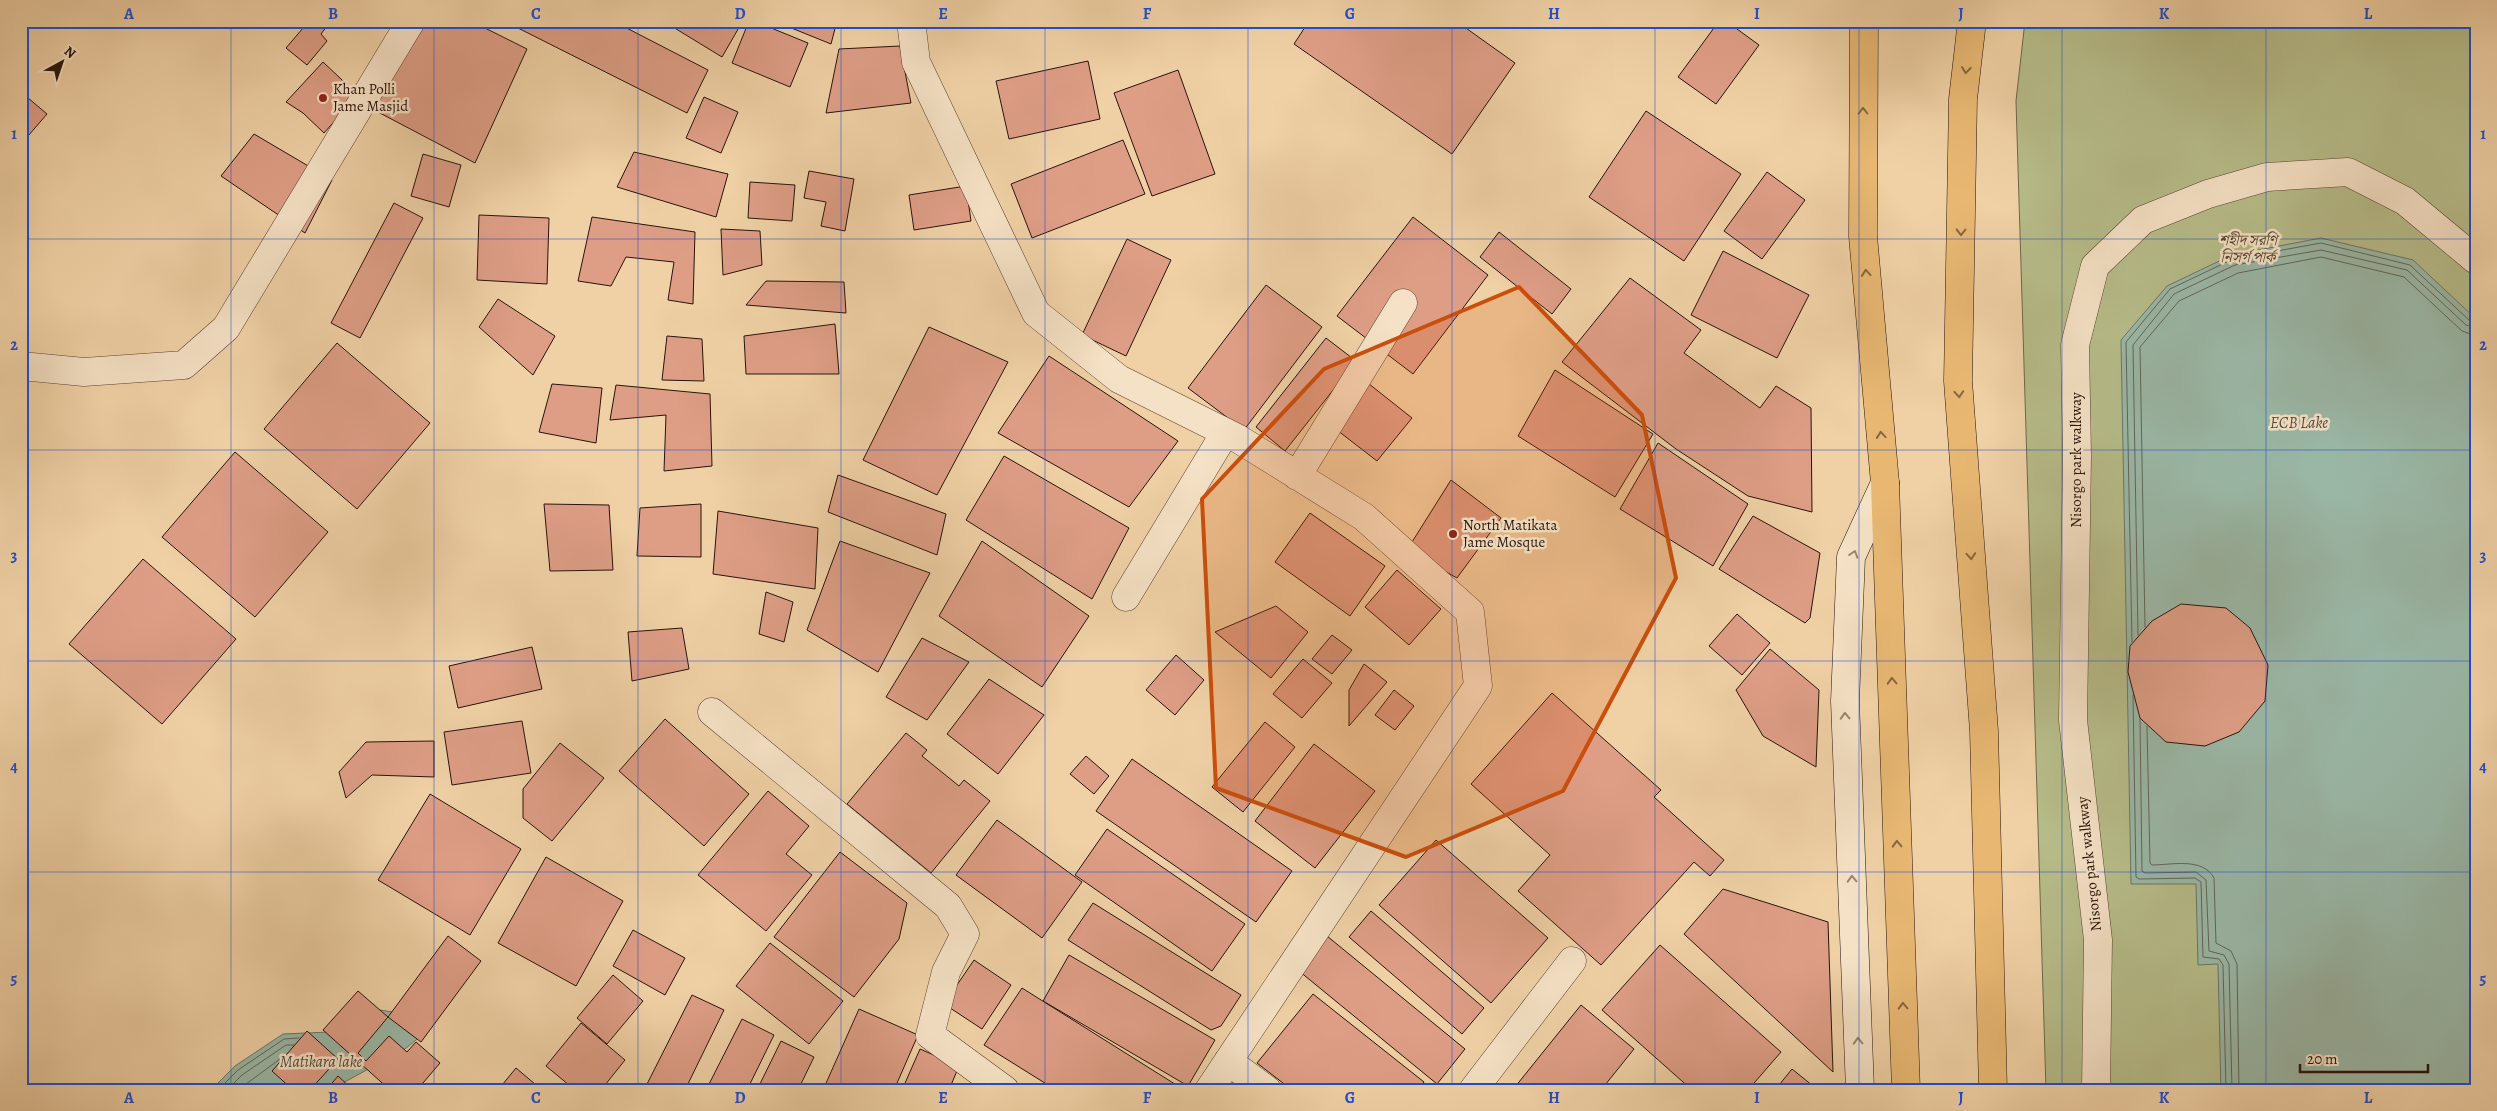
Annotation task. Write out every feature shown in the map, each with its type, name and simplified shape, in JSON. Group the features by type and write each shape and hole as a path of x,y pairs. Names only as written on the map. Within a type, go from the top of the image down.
{"main road":[{"path":"1864,21 1863,236 1885,483 1906,1090"},
{"path":"1972,21 1963,99 1958,381 1984,731 1993,1090"}],"street":[{"path":"21,366 84,372 184,365 226,328 411,21"},
{"path":"911,21 916,62 1036,313 1119,379 1225,433 1364,517 1470,612 1478,686 1210,1090"},
{"name":"Nisorgo park walkway","path":"2096,1090 2098,940 2073,720 2078,456 2075,345 2094,266 2143,220 2208,194 2267,177 2348,172 2405,201 2476,260"},
{"path":"1297,476 1403,303"},
{"path":"1126,597 1225,433"},
{"path":"1860,1090 1845,701 1851,557 1885,483"},
{"path":"712,712 948,906 965,934 946,972 930,1035 1005,1090"},
{"path":"1473,1090 1572,961"},
{"path":"1228,1061 1267,1090"}],"highlighted area":[{"path":"1519,287 1642,415 1676,578 1563,791 1406,857 1216,788 1202,499 1324,369"}],"green space":[{"name":"শহীদ সরণি নিসর্গ পার্ক","path":"2025,21 2476,21 2476,1090 2046,1090 2016,101"}],"water":[{"name":"ECB Lake","path":"2321,238 2413,260 2476,319 2476,1090 2221,1090 2218,964 2198,965 2196,884 2131,884 2121,340 2167,286 2232,255"},
{"name":"Matikara lake","path":"380,1010 411,1015 426,1032 405,1049 330,1090 211,1090 235,1066 283,1034 330,1032"}],"building":[{"path":"309,21 330,22 321,34 327,41 307,65 286,48"},
{"path":"395,21 471,21 527,49 475,163 357,101"},
{"path":"504,21 613,21 708,70 687,113"},
{"path":"670,21 737,21 741,24 722,57 668,24"},
{"path":"749,21 754,21 808,43 790,87 732,63"},
{"path":"774,21 837,21 831,44"},
{"path":"1309,21 1456,21 1515,63 1452,154 1294,44"},
{"path":"1719,21 1726,21 1759,45 1716,104 1678,77"},
{"path":"900,46 911,103 826,113 839,49"},
{"path":"1088,61 1100,119 1009,139 996,81"},
{"name":"Khan Polli Jame Masjid","path":"323,62 358,95 324,133 303,113 286,102"},
{"path":"1178,70 1215,174 1152,196 1114,93"},
{"path":"21,92 47,114 28,136 21,130"},
{"path":"704,97 738,112 721,153 686,138"},
{"path":"1646,111 1741,174 1684,261 1589,197"},
{"path":"254,134 332,180 305,233 221,176"},
{"path":"1123,140 1145,194 1032,238 1011,184"},
{"path":"634,152 728,174 716,217 617,187"},
{"path":"423,154 461,165 449,207 411,196"},
{"path":"809,171 854,179 845,231 821,226 826,202 804,198"},
{"path":"1767,172 1805,200 1762,259 1724,231"},
{"path":"750,182 795,185 792,221 748,218"},
{"path":"966,186 971,221 914,230 909,195"},
{"path":"394,203 423,218 360,338 331,323"},
{"path":"479,215 549,218 547,284 477,280"},
{"path":"592,217 695,232 693,304 668,300 674,262 626,257 611,286 578,281"},
{"path":"1413,217 1488,275 1413,374 1337,316"},
{"path":"721,229 760,231 762,265 723,275"},
{"path":"1499,232 1571,289 1552,314 1480,257"},
{"path":"1127,239 1171,260 1126,356 1082,335"},
{"path":"1723,251 1809,295 1777,358 1691,315"},
{"path":"1630,278 1701,330 1684,353 1760,408 1776,386 1811,408 1812,512 1748,496 1676,449 1562,362"},
{"path":"766,281 844,282 846,313 746,305"},
{"path":"1266,285 1322,327 1244,430 1188,388"},
{"path":"498,299 555,336 533,375 479,327"},
{"path":"835,324 839,374 746,374 744,336"},
{"path":"929,327 1008,362 937,495 863,460"},
{"path":"667,336 702,339 704,381 662,380"},
{"path":"1326,338 1356,361 1285,451 1256,427"},
{"path":"337,343 430,423 357,509 264,429"},
{"path":"1049,356 1178,441 1129,507 998,433"},
{"path":"1555,370 1653,434 1615,497 1518,436"},
{"path":"1359,376 1412,418 1377,461 1324,420"},
{"path":"552,384 602,388 596,443 539,432"},
{"path":"616,385 710,394 712,466 664,471 666,415 610,420"},
{"path":"1658,443 1748,504 1713,566 1620,509"},
{"path":"235,452 328,532 255,617 162,537"},
{"path":"1004,456 1129,528 1092,599 966,520"},
{"path":"838,475 946,514 937,555 828,512"},
{"name":"North Matikata Jame Mosque","path":"1451,480 1501,518 1457,578 1407,550"},
{"path":"544,504 609,505 613,570 550,571"},
{"path":"701,504 701,557 637,556 640,508"},
{"path":"718,511 818,528 815,589 713,574"},
{"path":"1310,513 1385,566 1350,616 1275,562"},
{"path":"1753,516 1820,553 1810,618 1805,623 1719,569"},
{"path":"840,541 930,573 878,672 807,630"},
{"path":"982,541 1089,616 1042,687 939,616"},
{"path":"143,559 236,639 162,724 69,644"},
{"path":"1397,570 1441,609 1409,645 1365,607"},
{"path":"766,592 793,602 784,642 759,634"},
{"path":"2181,604 2226,608 2250,628 2268,665 2265,701 2239,732 2205,746 2166,742 2140,718 2128,672 2130,646 2152,621"},
{"path":"1276,606 1308,632 1271,678 1215,632"},
{"path":"1737,614 1770,643 1742,675 1709,646"},
{"path":"682,628 689,669 632,681 628,632"},
{"path":"1332,635 1352,650 1332,674 1312,659"},
{"path":"922,638 969,662 927,720 886,697"},
{"path":"532,647 542,689 458,708 449,666"},
{"path":"1770,649 1819,690 1816,767 1763,736 1736,690"},
{"path":"1176,655 1204,680 1175,715 1146,690"},
{"path":"1303,659 1332,683 1302,718 1273,694"},
{"path":"1364,664 1387,682 1349,726 1349,690"},
{"path":"989,679 1044,715 998,774 947,734"},
{"path":"1394,690 1414,706 1395,730 1375,715"},
{"path":"1552,693 1661,790 1654,797 1724,860 1710,876 1694,862 1601,965 1518,891 1550,855 1471,784"},
{"path":"665,719 749,794 704,846 619,771"},
{"path":"522,721 531,773 452,785 444,732"},
{"path":"1265,722 1295,747 1243,812 1212,787"},
{"path":"906,733 927,750 922,756 959,786 964,780 990,801 931,873 847,804"},
{"path":"434,741 434,777 372,775 346,798 339,772 366,742"},
{"path":"560,743 604,778 552,841 523,818 523,789"},
{"path":"1314,744 1375,791 1315,868 1255,821"},
{"path":"1086,756 1109,776 1094,794 1070,774"},
{"path":"1132,759 1292,871 1256,922 1096,811"},
{"path":"768,791 809,826 786,854 812,875 766,931 698,875"},
{"path":"430,794 521,849 470,935 378,880"},
{"path":"997,820 1082,882 1042,938 956,875"},
{"path":"1107,829 1245,924 1212,971 1075,875"},
{"path":"1436,840 1548,938 1491,1003 1379,905"},
{"path":"840,852 907,903 899,939 854,997 774,937"},
{"path":"546,857 623,901 576,986 498,943"},
{"path":"1723,889 1828,922 1833,1072 1684,934"},
{"path":"1093,903 1241,995 1221,1026 1211,1030 1068,940"},
{"path":"1371,911 1484,1008 1462,1034 1349,937"},
{"path":"633,930 685,958 665,995 613,966"},
{"path":"448,936 481,961 421,1042 388,1017"},
{"path":"1327,936 1465,1049 1437,1084 1299,971"},
{"path":"770,943 843,1001 809,1044 736,986"},
{"path":"1660,945 1781,1052 1748,1090 1692,1090 1602,1010"},
{"path":"1069,955 1215,1040 1188,1086 1043,1001"},
{"path":"974,960 1011,985 982,1029 944,1004"},
{"path":"613,975 643,1001 607,1044 577,1018"},
{"path":"1022,988 1178,1086 1176,1090 1056,1090 984,1045"},
{"path":"358,991 388,1017 358,1053 366,1061 389,1036 407,1052 416,1042 440,1063 417,1090 390,1090 323,1030"},
{"path":"1313,994 1424,1082 1418,1090 1292,1090 1257,1063"},
{"path":"692,995 724,1010 685,1090 648,1090 645,1088"},
{"path":"1581,1005 1634,1049 1601,1090 1518,1090 1515,1087"},
{"path":"859,1009 918,1035 894,1090 823,1090"},
{"path":"742,1019 774,1035 747,1090 706,1090"},
{"path":"581,1023 625,1060 601,1090 575,1090 546,1066"},
{"path":"307,1031 338,1059 310,1090 293,1090 272,1071"},
{"path":"781,1041 814,1057 798,1090 757,1090"},
{"path":"920,1049 959,1066 949,1090 902,1090"},
{"path":"516,1068 542,1090 498,1090"},
{"path":"1792,1069 1818,1090 1775,1090"},
{"path":"338,1076 353,1090 326,1090"},
{"path":"366,1083 373,1090 359,1090"}],"place":[{"name":"Khan Polli Jame Masjid","path":"323,98"},
{"name":"North Matikata Jame Mosque","path":"1453,534"}]}
